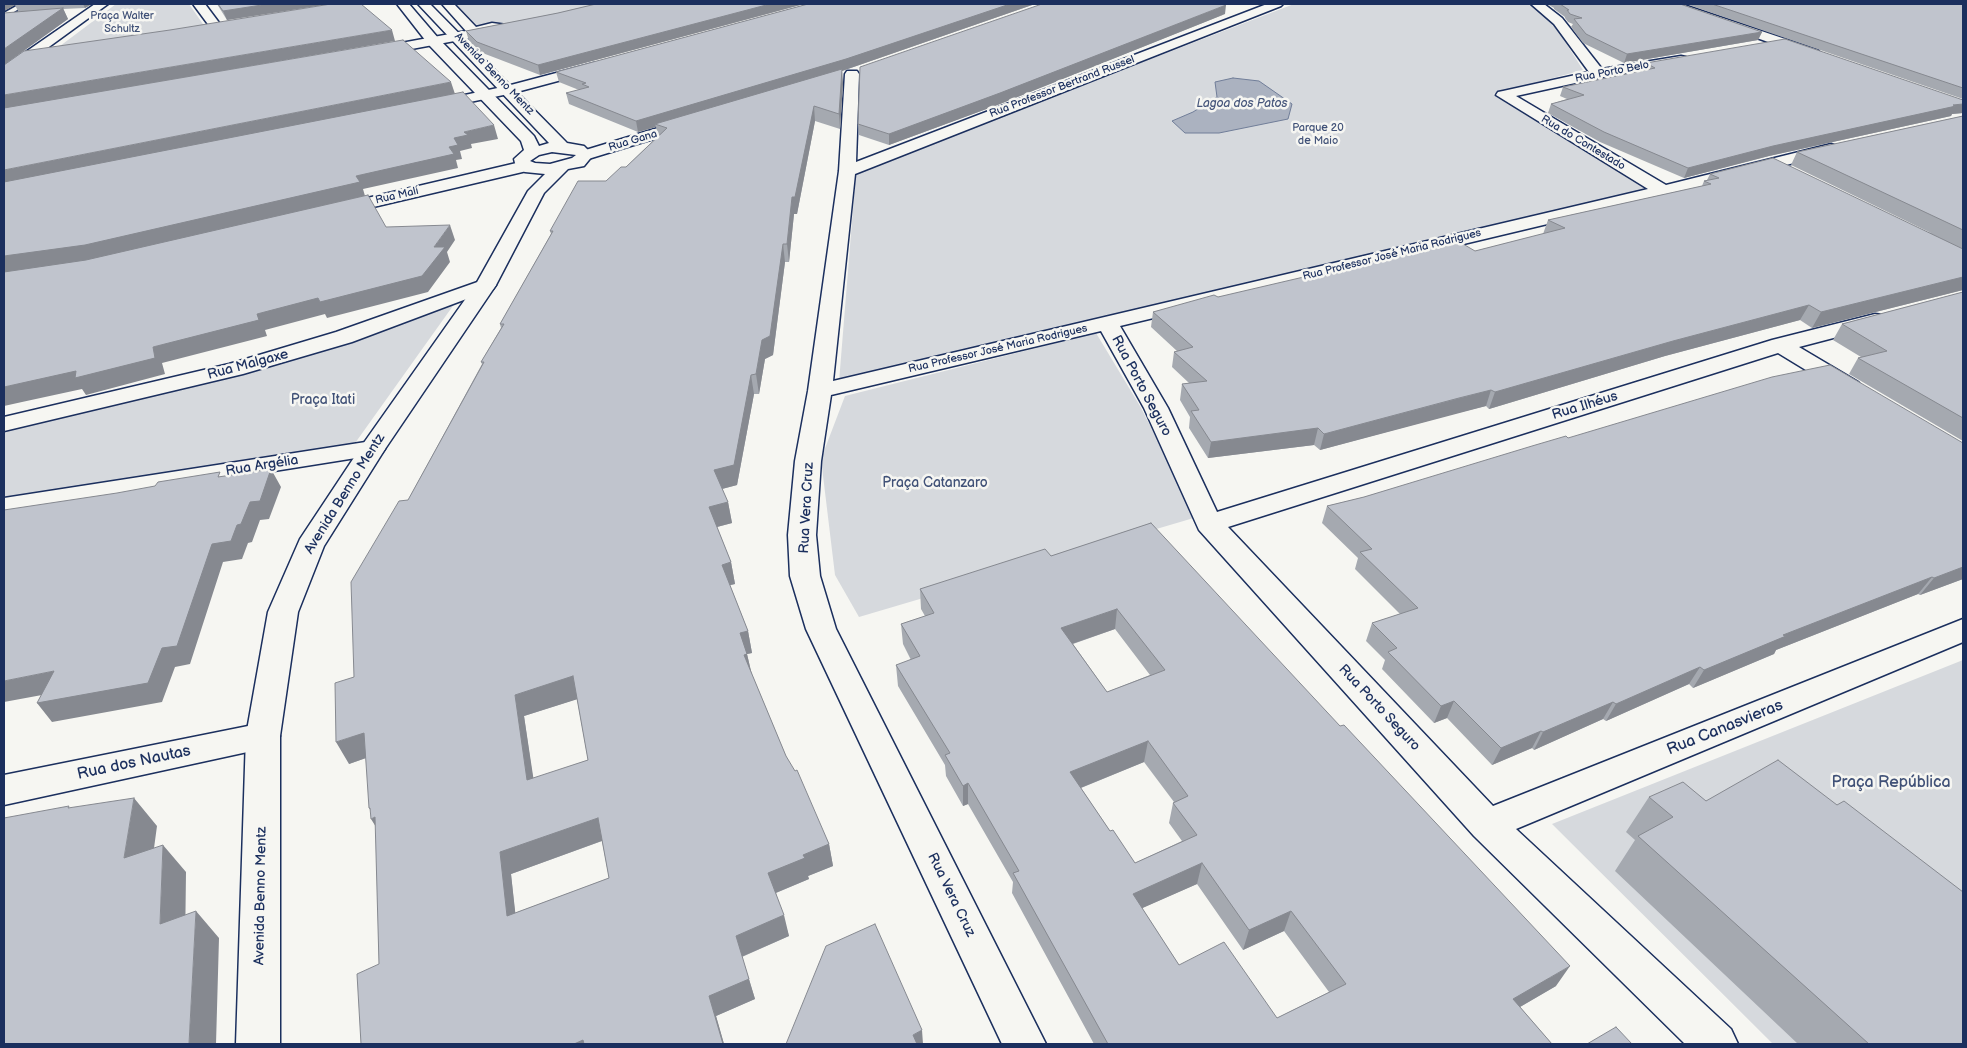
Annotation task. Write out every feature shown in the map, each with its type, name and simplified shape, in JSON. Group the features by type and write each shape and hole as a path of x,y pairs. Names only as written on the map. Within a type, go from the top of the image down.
{"street":[{"path":"4,73 102,4"},
{"path":"198,31 222,27 199,4"},
{"name":"Avenida Benno Mentz","path":"258,1044 264,736 283,612 310,546 372,449 486,285 532,169 528,139 434,42 403,4"},
{"name":"Avenida Benno Mentz","path":"424,4 562,146"},
{"path":"356,55 434,42 516,24 474,31 448,4"},
{"path":"1537,4 1558,20 1598,74"},
{"path":"1670,4 1827,58"},
{"name":"Rua Professor Bertrand Russel","path":"847,171 1265,6"},
{"path":"70,14 89,13"},
{"path":"4,17 32,16"},
{"path":"1752,47 1782,42"},
{"path":"26,57 55,53"},
{"name":"Rua Porto Belo","path":"1503,96 1598,74 1694,57"},
{"path":"419,108 508,90 603,64"},
{"name":"Rua Vera Cruz","path":"833,80 857,72 820,391 808,461 802,535 805,576 821,629 1024,1044"},
{"name":"Rua do Contestado","path":"1503,96 1663,191"},
{"name":"Rua Gana","path":"560,168 578,162 585,155 709,118"},
{"path":"562,146 578,149 585,155"},
{"name":"Rua Mali","path":"314,216 532,169 562,146"},
{"name":"Rua Professor José Maria Rodrigues","path":"820,391 1108,324 1846,146"},
{"path":"1768,164 1795,176"},
{"name":"Avenida Benno Mentz","path":"532,169 560,168"},
{"name":"Rua Malgaxe","path":"4,424 244,367 344,337 486,285"},
{"name":"Rua Ilhéus","path":"1209,524 1780,345 1896,315"},
{"name":"Rua Porto Seguro","path":"1108,324 1156,408 1209,524 1487,825 1716,1044"},
{"path":"1780,345 1872,400"},
{"name":"Rua Argélia","path":"4,506 372,449"},
{"name":"Rua Canasvieras","path":"1487,825 1963,630"},
{"name":"Rua dos Nautas","path":"4,790 264,736"}],"lane":[{"path":"4,8 21,5"},
{"path":"4,17 21,5"}],"green space":[{"name":"Praça Walter Schultz","path":"116,4 189,4 205,27 52,52"},
{"path":"448,4 600,4 473,31"},
{"name":"Parque 20 de Maio","path":"1294,4 1529,4 1554,24 1583,70 1493,94 1647,189 839,382 856,172"},
{"name":"Praça Itati","path":"455,303 353,446 4,500 4,427"},
{"name":"Praça Catanzaro","path":"1096,333 1140,406 1197,517 859,617 835,575 821,459 845,396"},
{"name":"Praça República","path":"1963,660 1963,1044 1773,1044 1552,824"}],"water":[{"name":"Lagoa dos Patos","path":"1233,78 1259,81 1292,104 1288,119 1219,133 1185,133 1172,121 1193,112 1217,97 1215,82"}],"building":[{"path":"218,4 268,4 223,11"},
{"path":"331,4 361,4 392,30 4,95 4,65 24,51"},
{"path":"596,4 770,4 538,65 477,42 466,31"},
{"path":"808,4 1010,4 846,59 636,121 566,93 589,87 582,84 586,83 556,72"},
{"path":"1042,4 1226,5 889,134 858,124 860,67"},
{"path":"1560,4 1680,4 1762,32 1627,54 1586,34 1574,19 1582,18 1570,14 1567,10 1569,10"},
{"path":"1712,4 1963,4 1963,88"},
{"path":"63,8 4,49 4,13"},
{"path":"1785,39 1963,100 1963,104 1773,146 1688,168 1604,132 1551,104 1584,95 1563,87 1655,68 1646,63"},
{"path":"403,40 451,82 4,170 4,108"},
{"path":"842,69 839,114 814,106 795,197 792,197 787,244 783,244 770,336 762,340 756,374 751,375 734,465 714,470 728,502 709,507 731,562 722,565 748,631 740,633 747,654 744,655 786,756 795,771 797,770 829,844 803,855 805,858 768,873 784,915 736,936 749,979 709,996 723,1044 584,1044 583,1040 574,1044 361,1044 357,974 379,964 375,817 371,819 369,808 364,733 336,742 335,683 354,677 351,582 399,501 408,500 484,362 481,362 504,324 500,324 553,231 550,231 578,181 606,181 621,167 626,167 667,128 655,124","holes":["573,676 588,760 527,780 515,695","598,818 609,878 507,916 500,852"]},
{"path":"463,92 494,125 464,132 468,135 454,138 458,145 449,147 454,154 356,176 360,182 85,245 4,256 4,182"},
{"path":"1963,116 1963,230 1797,152"},
{"path":"1773,158 1963,249 1963,277 1821,312 1809,305 1673,341 1495,392 1491,390 1324,434 1318,428 1211,442 1191,411 1199,410 1182,384 1207,381 1174,352 1193,347 1153,312 1214,295 1218,297 1458,241 1475,251 1565,228 1548,220 1711,184 1704,181 1719,178 1710,174"},
{"path":"368,195 386,227 450,225 434,247 445,247 422,276 320,302 318,298 257,314 259,320 153,347 155,358 75,378 76,371 4,387 4,272 86,260"},
{"path":"1963,292 1963,418 1858,358 1887,351 1842,324"},
{"path":"1830,365 1963,443 1963,567 1934,578 1932,577 1783,635 1786,636 1704,670 1700,667 1616,704 1613,702 1501,748 1454,701 1441,706 1388,652 1397,648 1372,623 1418,608 1360,552 1372,549 1327,506 1364,497 1566,436 1568,438 1772,377"},
{"path":"271,469 260,501 250,502 241,524 237,525 231,541 212,544 177,646 162,648 148,683 37,703 54,671 4,681 4,510 117,493 155,486 158,482 220,472 218,477"},
{"path":"1151,523 1340,726 1344,725 1570,966 1513,999 1552,1044 1108,1044 1013,873 1019,871 968,783 963,786 945,755 950,753 896,665 920,656 901,624 934,613 920,589 1045,549 1051,556","holes":["1117,609 1165,670 1107,692 1061,628","1148,741 1188,796 1173,803 1197,835 1135,863 1113,830 1110,831 1070,772","1202,863 1249,930 1291,911 1346,984 1277,1018 1224,942 1179,965 1133,894"]},
{"path":"1778,760 1837,805 1844,801 1963,892 1963,1044 1869,1044 1638,836 1673,817 1649,797 1683,782 1706,801"},
{"path":"134,798 124,858 163,845 160,924 196,911 189,1044 4,1044 4,818 69,806 68,808"},
{"path":"875,924 922,1030 913,1035 917,1044 786,1044 826,946"},
{"path":"1616,1027 1632,1044 1587,1044"}]}
